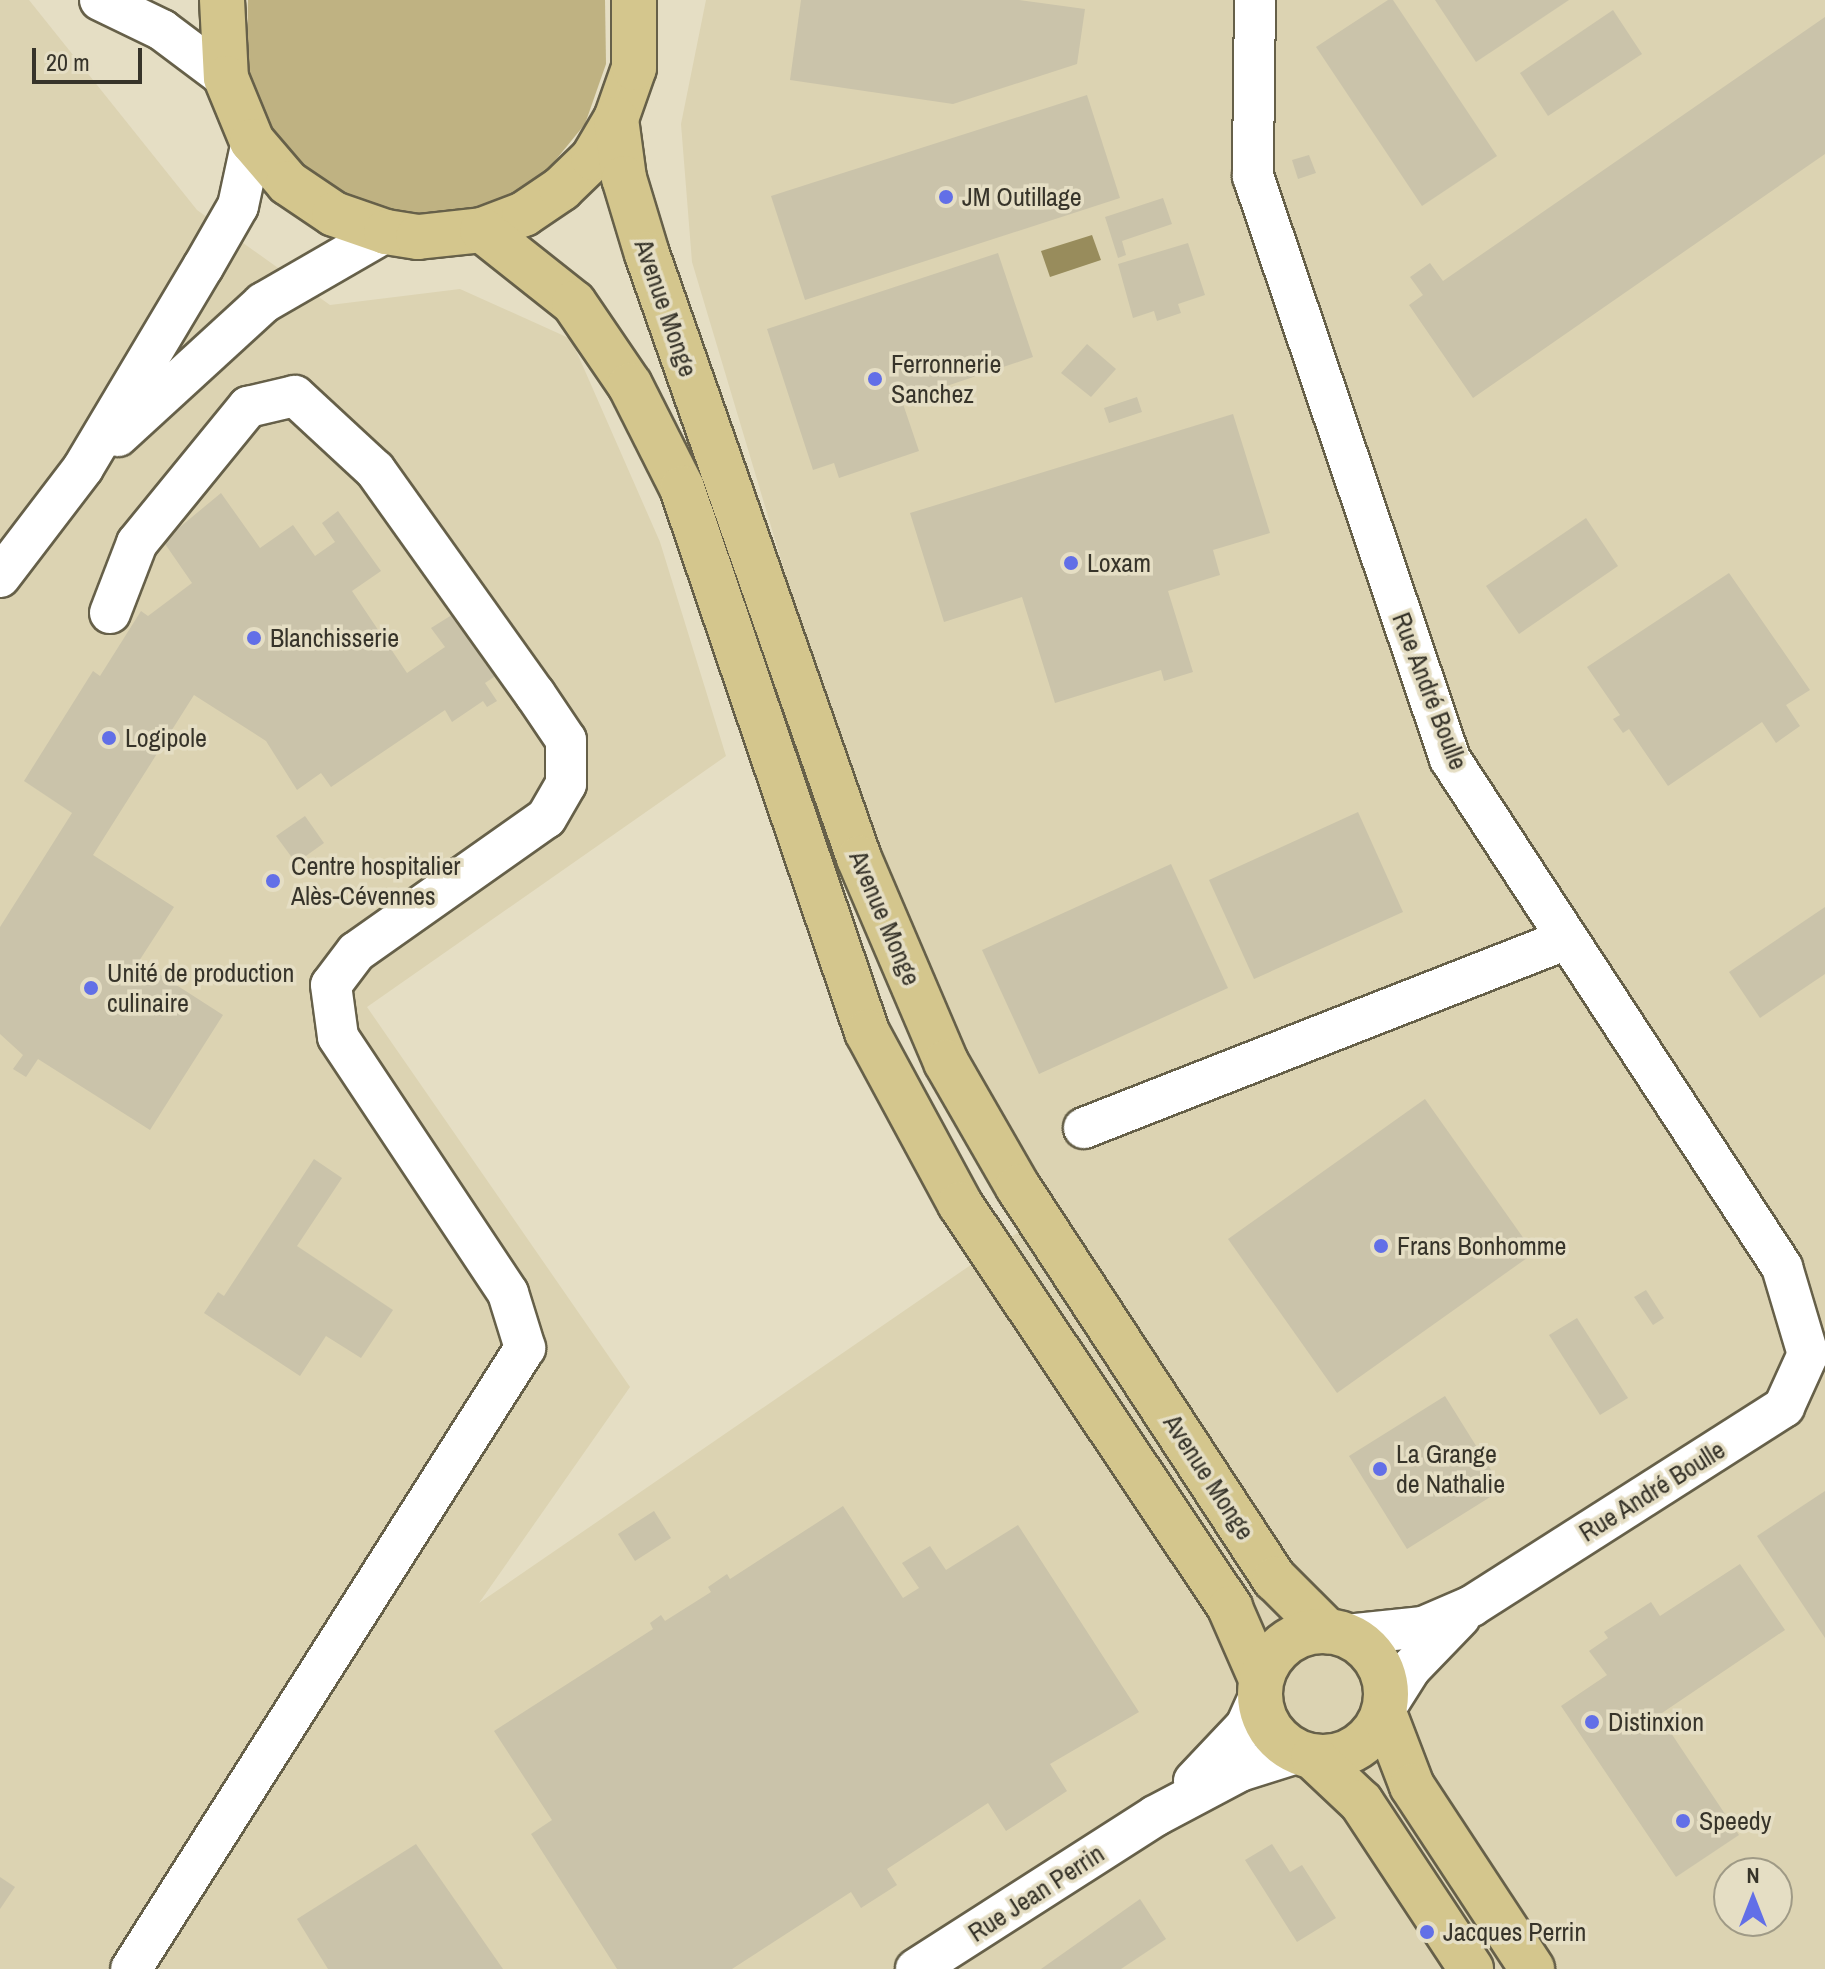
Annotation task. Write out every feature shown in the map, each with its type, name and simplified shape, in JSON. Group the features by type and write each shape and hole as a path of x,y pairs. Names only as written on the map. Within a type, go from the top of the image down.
{"main road":[{"path":"222,0 226,78 252,141 288,183 322,206 386,232 450,236 482,230 524,214 561,189 593,158 616,119 634,68 634,0"},
{"name":"Avenue Monge","path":"616,119 624,178 647,254 859,858 946,1062 1018,1187 1275,1579 1337,1633"},
{"name":"Avenue Monge","path":"482,230 574,303 630,385 682,488 867,1032 960,1204 1230,1608 1260,1688"},
{"path":"1471,1969 1361,1802 1305,1755 1270,1731 1260,1688 1285,1643 1337,1633 1365,1646 1379,1663 1385,1710 1412,1786 1532,1969"},
{"path":"1305,1755 1349,1753 1377,1729 1385,1710"}],"street":[{"path":"100,0 162,30 226,78"},
{"name":"Rue André Boulle","path":"1255,0 1253,176 1450,759 1782,1267 1817,1360 1784,1407 1472,1606 1423,1627 1337,1633"},
{"path":"0,577 83,468 238,206 252,141"},
{"path":"83,468 263,303 386,232"},
{"path":"110,613 137,543 248,407 295,396 375,470 566,740 566,784 546,818 356,952 331,985 338,1037 508,1293 525,1348 131,1969"},
{"path":"1084,1128 1567,939"},
{"name":"Rue André Boulle","path":"1385,1710 1410,1669 1472,1606"},
{"name":"Rue Jean Perrin","path":"1155,1816 1224,1754 1246,1726 1260,1688"},
{"name":"Rue Jean Perrin","path":"916,1969 1155,1816 1240,1771 1305,1755"}],"shaded area":[{"path":"0,0 29,0 197,210 330,305 460,289 571,339 660,542 726,756 367,1007 630,1387 479,1603 1042,1216 985,1112 854,804 692,262 681,124 706,0 1825,0 1825,1969 0,1969"},
{"path":"248,0 605,0 606,64 585,124 545,173 519,191 460,213 397,213 337,192 311,175 269,127 247,67"},
{"path":"1092,235 1101,260 1050,277 1041,251"}],"building":[{"path":"801,0 1019,0 1085,9 1077,64 953,104 790,80"},
{"path":"1388,0 1393,0 1497,156 1422,206 1316,47"},
{"path":"1435,0 1569,0 1476,62"},
{"path":"1613,10 1642,54 1548,116 1520,73"},
{"path":"1825,17 1825,154 1473,398 1409,305 1423,295 1410,277 1430,263 1443,281"},
{"name":"JM Outillage","path":"1087,95 1120,198 805,300 771,196"},
{"path":"1309,155 1316,173 1298,179 1292,160"},
{"path":"1163,198 1172,224 1122,241 1126,255 1118,258 1105,217"},
{"path":"1188,243 1205,295 1178,304 1181,313 1157,321 1154,311 1133,318 1118,264"},
{"name":"Ferronnerie Sanchez","path":"998,253 1033,357 902,401 919,451 839,478 834,463 813,470 767,329"},
{"path":"1087,344 1116,369 1091,397 1061,373"},
{"path":"1137,397 1142,412 1109,423 1104,408"},
{"name":"Loxam","path":"1233,414 1270,533 1213,550 1220,575 1168,591 1193,672 1164,681 1161,670 1055,703 1022,597 944,622 910,513"},
{"path":"221,493 260,548 293,525 315,556 335,542 322,523 338,511 381,571 352,591 407,673 445,647 431,628 455,613 497,675 485,683 497,701 487,707 483,701 452,722 445,710 331,787 321,773 297,790 266,741 194,695 93,855 174,907 139,961 223,1015 150,1130 38,1059 26,1077 13,1069 23,1055 0,1034 0,927 72,813 24,781 93,671 100,676 141,611 148,616 192,583 163,541"},
{"path":"1586,518 1618,566 1519,634 1486,586"},
{"path":"1729,573 1810,690 1786,705 1800,726 1776,743 1762,722 1668,786 1629,729 1623,733 1613,719 1620,715 1587,667"},
{"path":"1358,812 1403,912 1254,979 1209,880"},
{"path":"305,816 324,843 296,863 276,836"},
{"path":"1171,864 1228,988 1039,1074 982,950"},
{"path":"1825,907 1825,974 1760,1018 1729,972"},
{"name":"Frans Bonhomme","path":"1425,1099 1534,1253 1337,1393 1228,1239"},
{"path":"314,1159 342,1178 297,1246 393,1310 361,1358 326,1336 300,1376 204,1313 218,1292 224,1296"},
{"path":"1646,1290 1664,1318 1653,1325 1634,1297"},
{"path":"1577,1318 1628,1398 1600,1415 1549,1335"},
{"path":"1445,1396 1503,1489 1407,1549 1349,1456"},
{"path":"1825,1491 1825,1638 1757,1536"},
{"path":"843,1506 903,1598 919,1588 902,1563 930,1546 946,1570 1018,1525 1139,1712 1050,1764 1067,1791 1006,1831 988,1803 887,1869 897,1885 861,1908 851,1892 732,1969 617,1969 531,1834 552,1820 494,1731 653,1629 650,1623 661,1615 665,1621 711,1592 708,1587 727,1574 730,1579"},
{"path":"654,1511 671,1538 635,1561 618,1534"},
{"path":"1740,1564 1785,1630 1659,1715 1739,1835 1676,1877 1561,1706 1607,1675 1589,1651 1608,1638 1604,1632 1651,1602 1660,1616"},
{"path":"416,1844 503,1969 328,1969 297,1919"},
{"path":"1272,1844 1290,1872 1302,1865 1336,1918 1297,1942 1245,1860"},
{"path":"0,1877 15,1887 0,1909"},
{"path":"1140,1899 1166,1939 1121,1969 1041,1969"}],"place":[{"name":"JM Outillage","path":"946,197"},
{"name":"Ferronnerie Sanchez","path":"875,379"},
{"name":"Loxam","path":"1071,563"},
{"name":"Blanchisserie","path":"254,638"},
{"name":"Logipole","path":"109,738"},
{"name":"Centre hospitalier Alès-Cévennes","path":"273,881"},
{"name":"Unité de production culinaire","path":"91,988"},
{"name":"Frans Bonhomme","path":"1381,1246"},
{"name":"La Grange de Nathalie","path":"1380,1469"},
{"name":"Distinxion","path":"1592,1722"},
{"name":"Speedy","path":"1683,1821"},
{"name":"Jacques Perrin","path":"1427,1932"}]}
